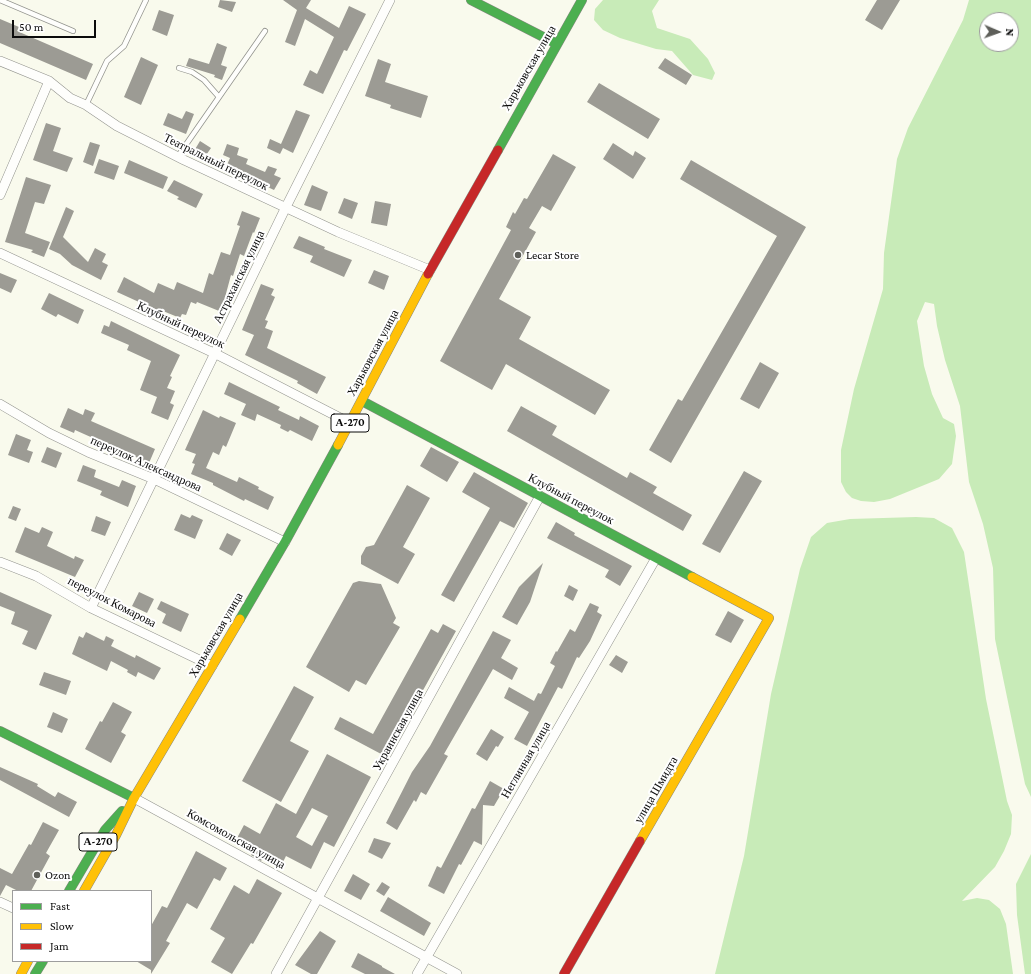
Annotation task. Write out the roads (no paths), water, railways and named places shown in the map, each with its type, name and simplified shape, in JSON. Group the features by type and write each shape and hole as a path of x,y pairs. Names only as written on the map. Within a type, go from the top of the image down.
{"main road":[{"path":"471,0 557,44"},
{"name":"Харьковская улица","path":"85,890 116,835 134,798 285,542 362,401 430,270 582,0"},
{"name":"Клубный переулок","path":"362,401 769,618"},
{"name":"улица Шмидта","path":"564,974 769,618"},
{"name":"Комсомольская улица","path":"0,731 134,798"},
{"name":"Харьковская улица","path":"70,890 105,830 134,798"},
{"path":"21,974 27,962"},
{"path":"35,974 42,962"}],"street":[{"name":"Астраханская улица","path":"91,608 216,354 285,209 390,0"},
{"name":"Театральный переулок","path":"0,61 49,81 70,98 86,106 117,126 285,209 430,270"},
{"path":"0,195 49,81"},
{"name":"Клубный переулок","path":"0,253 216,354 350,423"},
{"name":"переулок Александрова","path":"0,404 49,433 88,452 154,479 285,542"},
{"name":"Украинская улица","path":"276,974 540,496"},
{"name":"Неглинная улица","path":"417,974 656,558"},
{"name":"переулок Комарова","path":"0,562 36,576 91,608 212,666"},
{"name":"Комсомольская улица","path":"134,798 457,974"},
{"path":"0,902 12,908"}],"lane":[{"path":"0,0 73,31"},
{"path":"86,106 107,61 124,46 146,0"},
{"path":"178,156 265,31"},
{"path":"179,68 192,72 204,80 219,97"}],"place":[{"name":"Lecar Store","path":"518,255"},
{"name":"Ozon","path":"37,875"}]}
